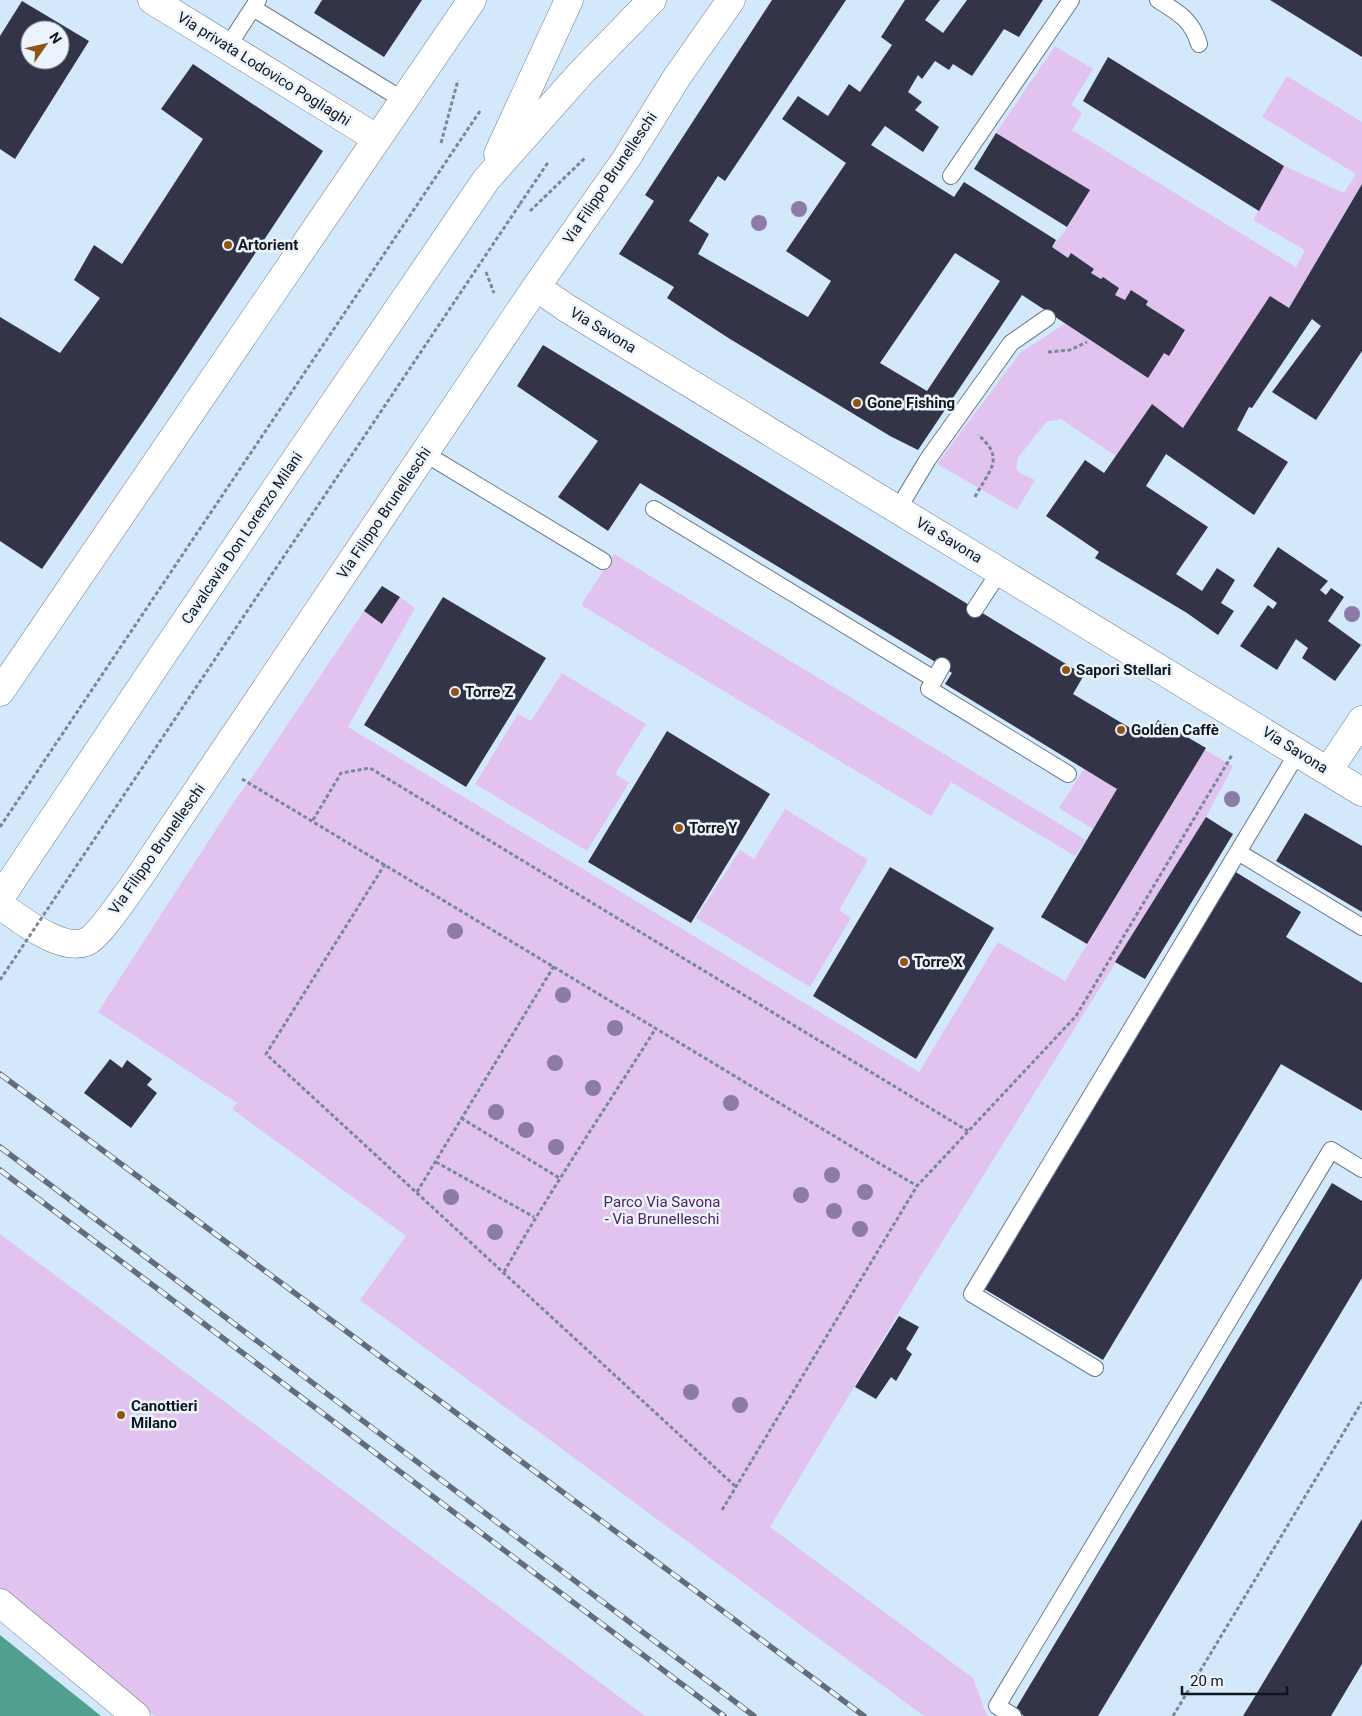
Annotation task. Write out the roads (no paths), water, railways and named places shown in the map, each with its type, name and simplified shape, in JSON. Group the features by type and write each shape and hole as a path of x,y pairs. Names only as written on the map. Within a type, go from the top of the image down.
{"street":[{"path":"0,692 376,138 472,0"},
{"name":"Cavalcavia Don Lorenzo Milani","path":"486,180 569,0"},
{"name":"Cavalcavia Don Lorenzo Milani","path":"0,898 166,650 486,180 580,74 652,0"},
{"name":"Via Filippo Brunelleschi","path":"0,905 28,925 60,941 73,944 87,942 100,930 138,879 536,287 626,159 677,77 731,0"},
{"name":"Via privata Lodovico Pogliaghi","path":"170,5 228,46 376,138"},
{"name":"Via Savona","path":"536,287 1362,792"},
{"path":"1328,771 1362,720"},
{"path":"0,1603 136,1716"}],"lane":[{"path":"951,176 1071,0"},
{"path":"1158,0 1183,16 1195,29 1199,44"},
{"path":"228,46 255,4 402,100"},
{"path":"898,510 928,459 1011,343 1047,318"},
{"path":"424,453 603,561"},
{"path":"654,509 938,672 928,689 1068,774"},
{"path":"975,609 1000,571"},
{"path":"1095,1368 972,1294 1298,752"},
{"path":"1238,852 1361,924"},
{"path":"1013,1716 997,1706 1331,1150 1362,1169"}],"railway":[{"path":"0,1074 864,1716"},
{"path":"0,1147 754,1716"},
{"path":"0,1170 724,1716"}],"place":[{"name":"Artorient","path":"228,245"},
{"name":"Gone Fishing","path":"857,403"},
{"name":"Sapori Stellari","path":"1066,670"},
{"name":"Torre Z","path":"455,692"},
{"name":"Golden Caffè","path":"1121,730"},
{"name":"Torre Y","path":"679,828"},
{"name":"Torre X","path":"904,962"},
{"name":"Canottieri Milano","path":"121,1415"}],"park label":[{"name":"Parco Via Savona - Via Brunelleschi","path":"662,1210"}]}
